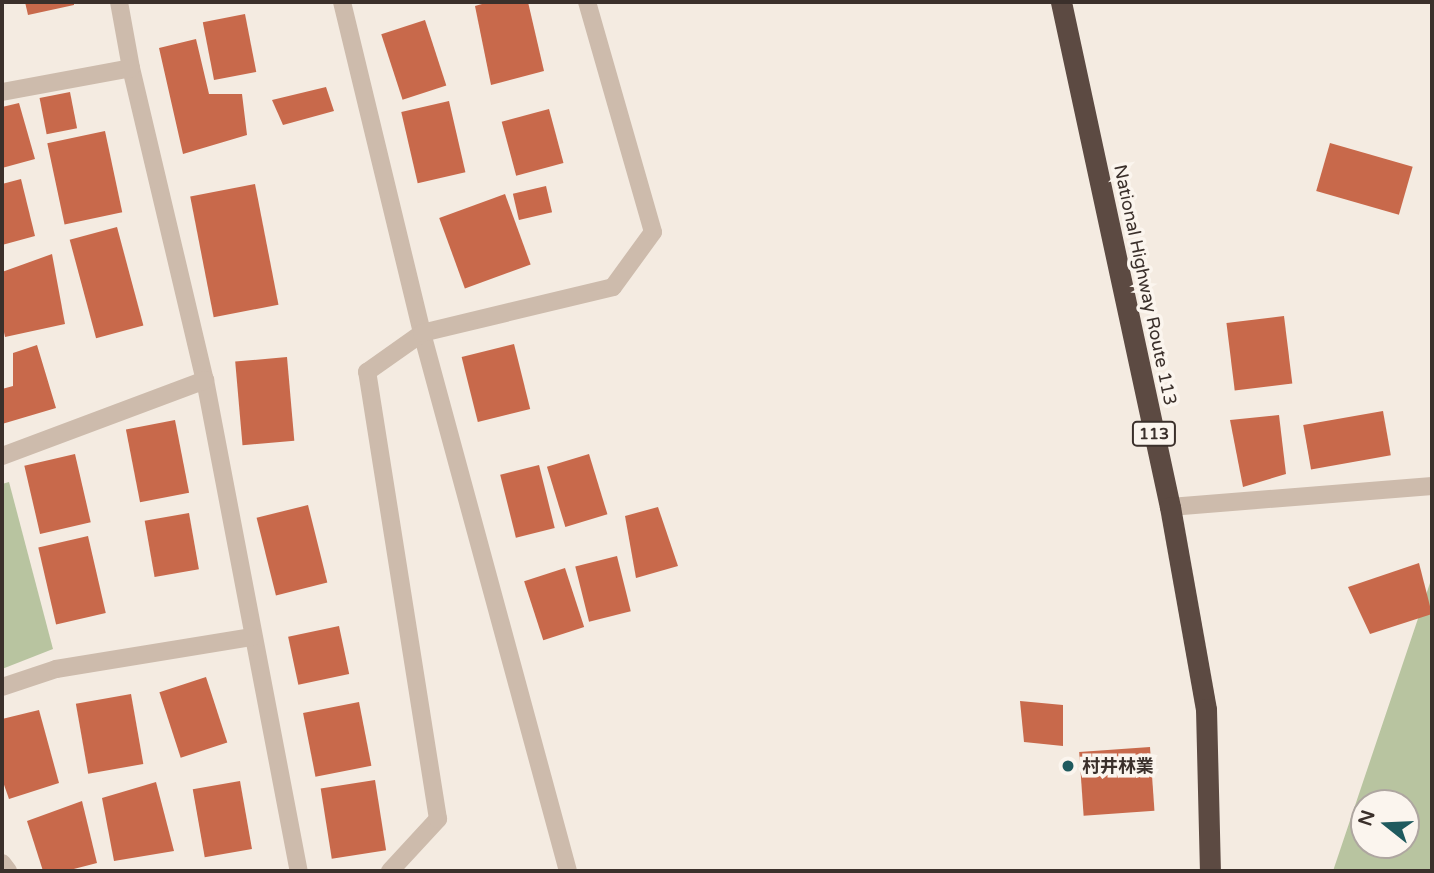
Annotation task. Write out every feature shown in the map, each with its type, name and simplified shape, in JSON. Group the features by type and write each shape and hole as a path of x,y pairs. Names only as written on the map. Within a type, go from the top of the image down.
{"highway":[{"name":"National Highway Route 113","path":"1060,2 1170,506 1206,709 1210,871"}],"street":[{"path":"119,2 131,68 205,380 252,637 299,871"},
{"path":"342,2 422,333 568,871"},
{"path":"390,871 438,820 367,372 422,333 614,287 653,232 587,2"},
{"path":"2,92 131,68"},
{"path":"2,456 205,380"},
{"path":"1170,506 1432,486"},
{"path":"2,687 56,669 252,637"},
{"path":"2,863 8,871"}],"green space":[{"path":"9,482 53,649 2,669 2,484"},
{"path":"1432,577 1432,871 1333,871 1350,821 1350,859 1420,859 1420,789 1361,789"}],"building":[{"path":"25,2 74,2 74,5 28,15"},
{"path":"489,2 528,2 544,71 491,85 475,6"},
{"path":"245,14 256,72 214,80 203,22"},
{"path":"425,20 446,86 403,100 381,34"},
{"path":"196,39 209,94 242,94 247,135 183,154 159,48"},
{"path":"326,87 334,111 283,125 272,100"},
{"path":"70,92 77,128 47,134 40,98"},
{"path":"449,101 465,172 418,183 401,112"},
{"path":"19,103 35,159 2,168 2,107"},
{"path":"549,109 563,163 516,176 502,122"},
{"path":"105,131 122,212 65,224 47,143"},
{"path":"1330,143 1413,167 1399,215 1316,191"},
{"path":"21,179 35,236 2,245 2,184"},
{"path":"255,184 278,305 214,317 190,197"},
{"path":"546,186 552,212 519,220 513,194"},
{"path":"505,194 531,264 465,288 439,218"},
{"path":"117,227 143,326 96,338 70,240"},
{"path":"52,254 65,324 5,337 2,322 2,272"},
{"path":"1284,316 1292,383 1235,391 1226,323"},
{"path":"514,344 530,409 478,422 462,357"},
{"path":"37,345 56,408 2,424 2,389 13,386 13,353"},
{"path":"287,357 294,441 243,445 235,362"},
{"path":"1383,411 1391,455 1311,469 1303,425"},
{"path":"1279,415 1286,474 1243,487 1230,420"},
{"path":"175,420 189,493 140,502 126,430"},
{"path":"75,454 91,522 40,534 24,466"},
{"path":"589,454 607,514 565,527 547,467"},
{"path":"539,465 555,528 516,538 500,475"},
{"path":"308,505 327,583 276,595 257,518"},
{"path":"658,507 678,566 636,578 625,516"},
{"path":"189,513 199,569 155,577 145,521"},
{"path":"88,536 106,613 56,624 38,547"},
{"path":"617,556 631,611 589,622 575,566"},
{"path":"1419,563 1432,614 1370,634 1348,587"},
{"path":"565,568 584,627 543,640 524,581"},
{"path":"339,626 349,674 298,685 288,637"},
{"path":"206,677 227,743 181,758 159,692"},
{"path":"131,694 143,764 88,774 76,704"},
{"path":"1020,701 1063,705 1063,746 1024,742"},
{"path":"359,702 371,766 315,777 303,713"},
{"path":"39,710 59,783 9,799 2,779 2,719"},
{"path":"1150,747 1154,811 1084,816 1079,752"},
{"path":"375,780 386,850 332,859 321,789"},
{"path":"240,781 252,849 205,857 193,789"},
{"path":"156,782 174,851 114,861 102,798"},
{"path":"82,801 97,863 66,871 43,871 27,821"}],"place":[{"name":"村井林業","path":"1068,766"}]}
